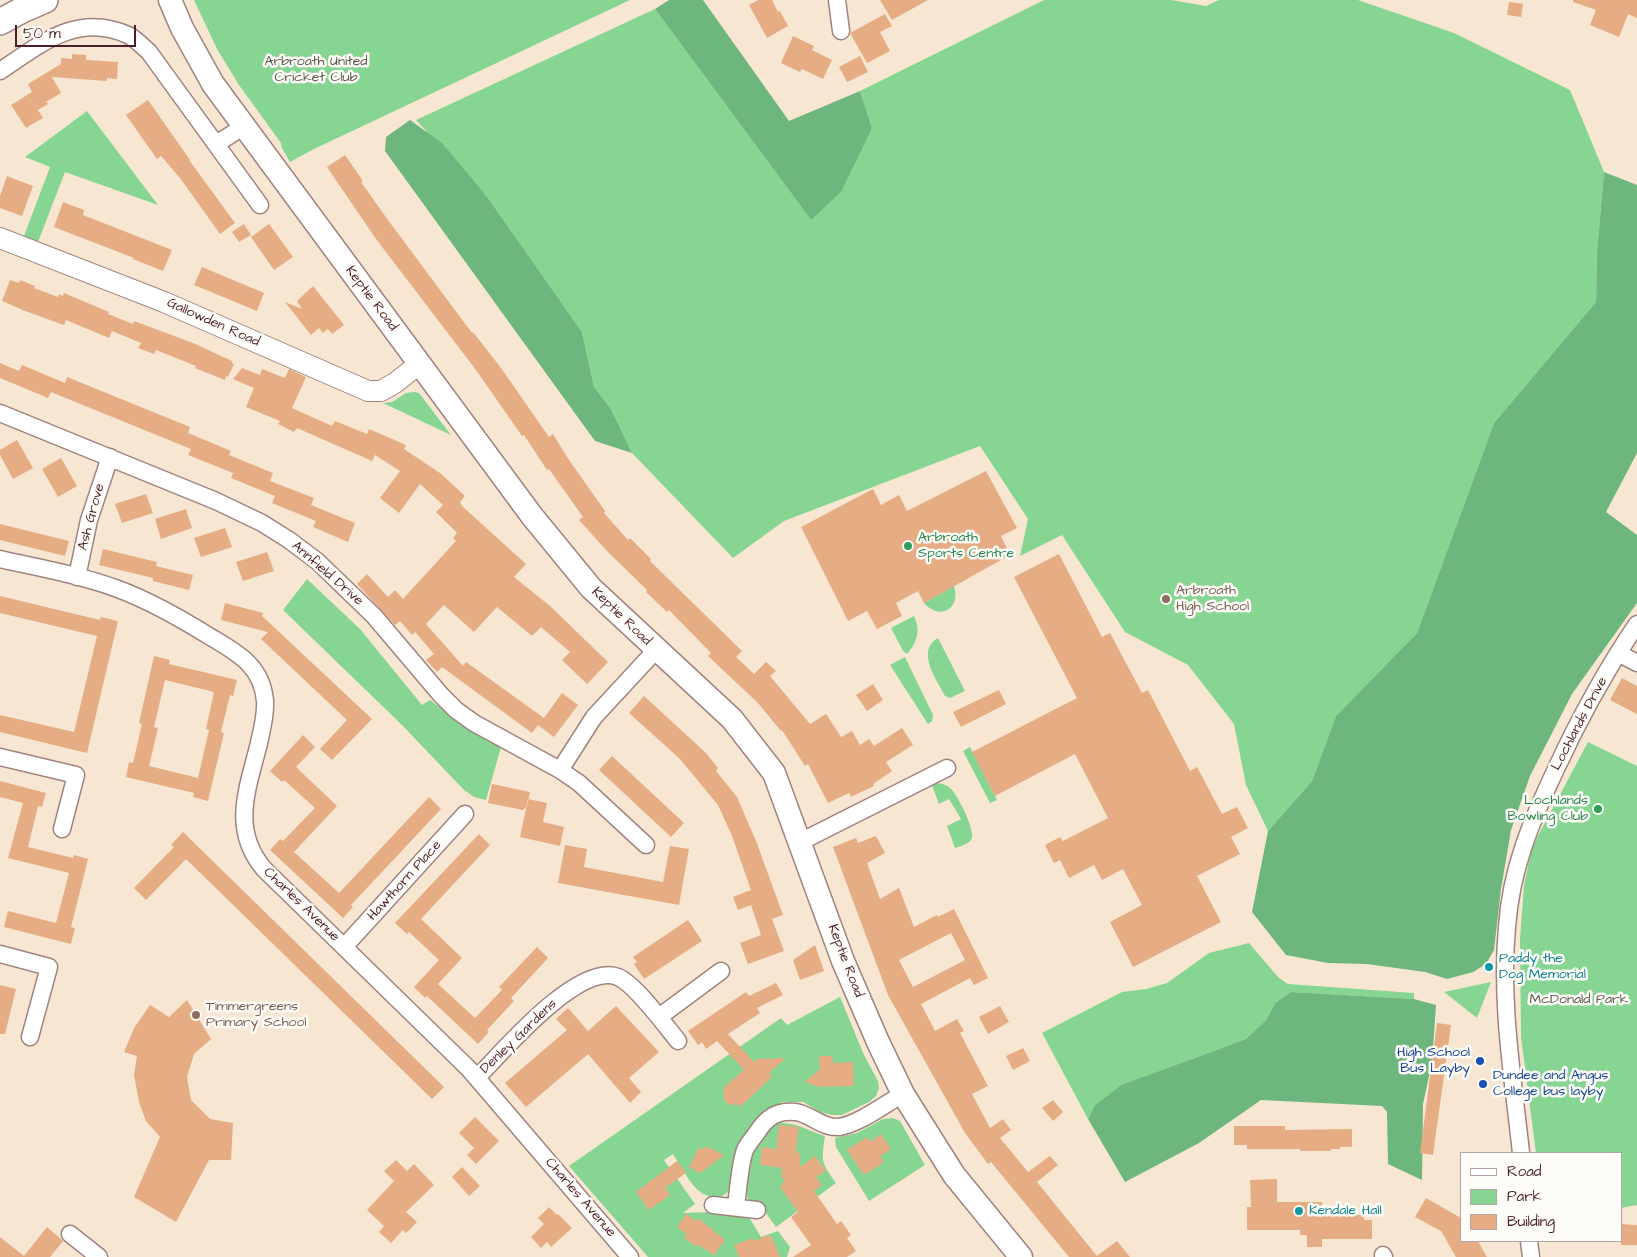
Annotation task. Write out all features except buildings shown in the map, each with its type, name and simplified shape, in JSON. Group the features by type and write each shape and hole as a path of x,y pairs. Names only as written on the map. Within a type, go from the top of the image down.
{"main road":[{"path":"0,22 45,0"},
{"name":"Keptie Road","path":"170,0 182,28 213,84 243,127 532,516 591,588 732,720 774,773 854,987 903,1094 954,1175 1021,1257"}],"street":[{"path":"837,0 842,31"},
{"path":"0,72 46,40 74,29 103,26 130,35 149,52 260,205"},
{"path":"216,144 243,127"},
{"name":"Gallowden Road","path":"0,238 164,302 368,391 381,391 395,383 419,364"},
{"name":"Annfield Drive","path":"0,413 216,501 289,540 317,561 374,616 440,695 456,710 494,735 560,770 594,796 646,844"},
{"name":"Ash Grove","path":"77,577 89,520 110,457"},
{"name":"Charles Avenue","path":"0,559 116,588 173,614 244,657 259,675 265,701 264,722 243,814 245,836 255,859 478,1078 630,1257"},
{"name":"Lochlands Drive","path":"1521,1152 1507,1028 1504,976 1507,926 1512,891 1522,847 1537,809 1575,728 1637,624"},
{"path":"560,770 594,716 656,650"},
{"path":"1618,653 1637,663"},
{"path":"0,757 76,775 62,829"},
{"path":"800,842 946,768"},
{"name":"Hawthorn Place","path":"344,947 465,814"},
{"path":"0,954 49,967 30,1037"},
{"path":"659,1017 721,971"},
{"name":"Denley Gardens","path":"478,1078 548,1005 587,980 601,975 616,977 628,983 678,1040"},
{"path":"736,1206 745,1150 770,1116 778,1112 795,1112 823,1125 847,1126 903,1094"},
{"path":"713,1205 736,1206 757,1210"},
{"path":"70,1234 82,1252 99,1257"},
{"path":"1530,1242 1531,1257"}],"green space":[{"name":"Arbroath United Cricket Club","path":"194,0 630,0 290,162 281,143 239,85 217,49"},
{"path":"669,0 703,0 789,121 860,91 872,128 841,192 811,220 655,9"},
{"name":"Arbroath High School","path":"1044,0 1171,0 1206,6 1219,0 1358,0 1454,33 1570,90 1604,172 1597,251 1596,302 1494,423 1417,633 1336,716 1312,781 1268,831 1246,785 1234,724 1188,665 1125,632 1062,535 1020,556 1028,519 980,446 784,521 733,558 632,453 611,409 594,387 582,332 488,198 416,120 655,9 811,220 872,128 860,91"},
{"path":"87,111 158,205 65,172 38,242 24,236 50,167 25,157"},
{"path":"410,120 442,143 488,198 582,332 594,387 611,409 632,453 595,441 385,151 386,137"},
{"path":"1604,172 1637,185 1637,453 1606,512 1637,535 1637,603 1572,694 1530,776 1511,830 1501,889 1494,950 1486,964 1473,972 1447,979 1425,972 1367,964 1328,963 1286,955 1252,912 1268,831 1312,781 1336,716 1417,633 1494,423 1596,302 1597,251"},
{"path":"406,393 419,393 451,435 383,403 392,402"},
{"path":"307,579 360,629 422,705 430,700 476,734 501,747 486,800 474,797 464,790 402,725 283,610"},
{"path":"954,586 955,601 948,610 936,611 924,603"},
{"path":"914,616 917,636 907,654 903,651 891,628"},
{"path":"938,638 965,691 950,698 945,696 937,682 928,658 928,650 931,644"},
{"path":"905,657 933,715 932,721 928,724 890,665"},
{"name":"McDonald Park","path":"1588,742 1637,766 1637,1205 1622,1208 1622,1152 1536,1152 1521,1037 1520,939 1524,885 1532,847"},
{"path":"970,747 997,800 990,803 963,751"},
{"path":"931,783 948,786 957,797 965,812 971,828 972,838 962,846 955,848 947,826 961,819 949,799 939,804"},
{"path":"1249,943 1278,977 1288,984 1414,993 1414,999 1291,992 1275,1003 1266,1020 1246,1039 1121,1085 1095,1105 1088,1119 1042,1033 1122,992 1146,989 1167,983 1209,953"},
{"path":"1491,982 1477,1018 1444,992"},
{"path":"1291,992 1414,999 1436,1005 1432,1062 1423,1104 1422,1180 1388,1164 1387,1112 1382,1106 1261,1100 1199,1143 1125,1182 1088,1119 1095,1105 1121,1085 1246,1039 1266,1020 1275,1003"},
{"path":"840,997 864,1055 878,1081 879,1088 876,1096 869,1102 842,1115 820,1112 803,1102 781,1102 782,1107 737,1145 731,1188 724,1195 712,1197 699,1191 673,1154 664,1160 695,1204 683,1213 714,1212 749,1217 761,1237 778,1231 790,1247 787,1257 648,1257 569,1166 781,1018 787,1025"},
{"path":"782,1118 782,1123 799,1126 825,1136 823,1161 836,1183 776,1227 763,1209 748,1199 745,1190 753,1144 770,1121"},
{"path":"893,1118 900,1121 925,1165 869,1201 836,1147 835,1138 857,1133 883,1119"}],"place":[{"name":"Arbroath Sports Centre","path":"908,546"},
{"name":"Arbroath High School","path":"1166,599"},
{"name":"Lochlands Bowling Club","path":"1598,809"},
{"name":"Paddy the Dog Memorial","path":"1489,967"},
{"name":"Timmergreens Primary School","path":"196,1015"},
{"name":"High School Bus Layby","path":"1480,1061"},
{"name":"Dundee and Angus College bus layby","path":"1483,1084"},
{"name":"Kendale Hall","path":"1299,1211"}]}
